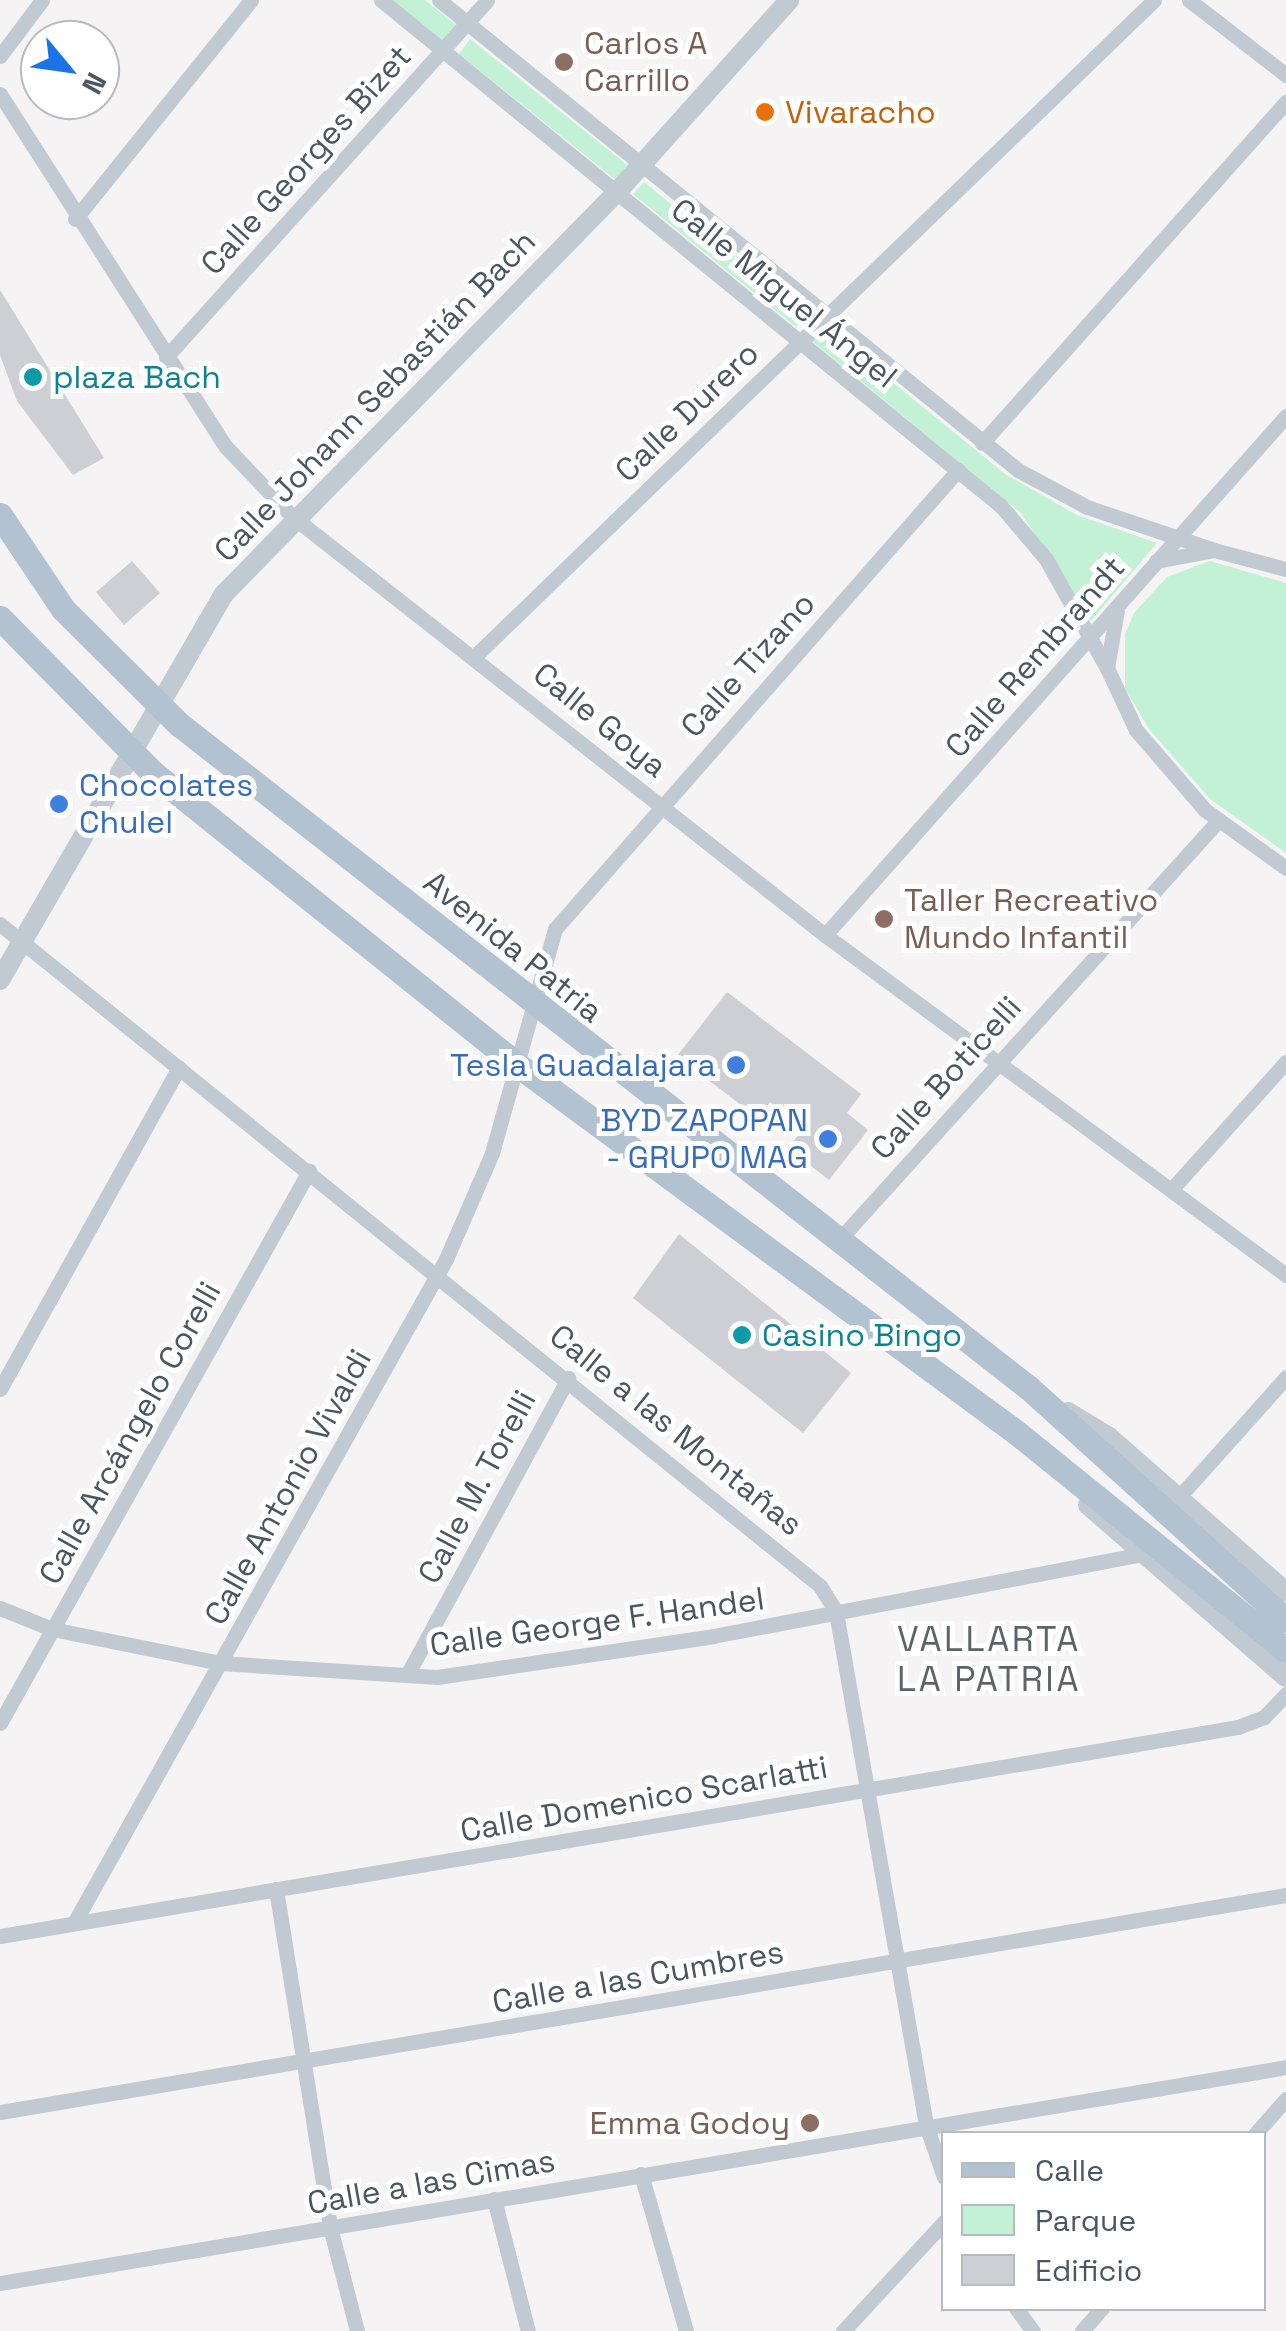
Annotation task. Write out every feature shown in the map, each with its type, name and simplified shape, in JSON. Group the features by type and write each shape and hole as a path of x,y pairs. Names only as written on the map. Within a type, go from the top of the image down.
{"main road":[{"name":"Avenida Patria","path":"0,515 55,600 158,706 530,1003 1029,1388 1286,1620"},
{"path":"0,618 131,754 515,1062 1016,1433 1286,1650"}],"street":[{"path":"0,56 42,0"},
{"path":"76,218 251,0"},
{"name":"Calle Miguel Ángel","path":"382,0 958,470 1024,530 1107,668 1146,744 1218,821 1286,868"},
{"name":"Calle Miguel Ángel","path":"439,0 982,443 1087,507 1175,539 1286,569"},
{"name":"Calle Georges Bizet","path":"166,357 487,0"},
{"name":"Calle Johann Sebastián Bach","path":"0,980 224,594 293,517 617,192 790,0"},
{"name":"Calle Durero","path":"476,656 1154,0"},
{"path":"1189,0 1286,76"},
{"name":"Calle Goya","path":"0,94 226,447 293,517 476,656 825,935 1286,1275"},
{"path":"982,443 1286,102"},
{"name":"Calle Rembrandt","path":"825,935 1286,416"},
{"name":"Calle Tizano","path":"515,1062 554,929 958,470"},
{"name":"Calle Miguel Ángel","path":"1156,561 1214,550"},
{"path":"1107,668 1118,606"},
{"name":"Calle Boticelli","path":"838,1241 1218,821"},
{"name":"Calle a las Montañas","path":"0,924 801,1566 836,1612 926,2126 941,2168"},
{"name":"Calle Antonio Vivaldi","path":"74,1923 438,1274 492,1153 515,1062"},
{"path":"1171,1190 1286,1062"},
{"path":"0,1389 179,1067"},
{"name":"Calle Arcángelo Corelli","path":"0,1723 308,1171"},
{"name":"Calle M. Torelli","path":"407,1675 568,1378"},
{"path":"1178,1498 1286,1378"},
{"path":"1029,1388 1109,1438 1286,1592"},
{"path":"1016,1433 1144,1554 1286,1678"},
{"name":"Calle George F. Handel","path":"0,1608 52,1629 220,1664 437,1677 836,1612 1144,1554"},
{"name":"Calle Domenico Scarlatti","path":"0,1936 1252,1724 1286,1694"},
{"path":"276,1889 330,2227 357,2331"},
{"name":"Calle a las Cumbres","path":"0,2112 1286,1895"},
{"name":"Calle a las Cimas","path":"0,2283 1286,2068"},
{"path":"1259,2131 1286,2099"},
{"path":"641,2174 686,2331"},
{"path":"494,2199 528,2331"},
{"path":"843,2331 941,2225"},
{"path":"1018,2311 1034,2331"},
{"path":"1082,2331 1099,2311"}],"green space":[{"path":"391,0 425,0 456,25 443,42"},
{"path":"470,39 627,165 616,180 459,54"},
{"path":"644,182 809,317 796,327 633,194"},
{"path":"826,328 1005,474 1077,515 1157,543 1091,621 1021,513 812,341"},
{"path":"1210,561 1286,583 1286,853 1210,799 1149,729 1125,688 1125,634 1134,613 1167,577"}],"building":[{"name":"plaza Bach","path":"0,290 104,458 73,475 17,401 0,355"},
{"path":"132,561 160,593 124,625 96,592"},
{"path":"727,992 861,1094 847,1113 868,1130 829,1180 788,1148 804,1128 770,1102 758,1118 677,1056"},
{"name":"Casino Bingo","path":"679,1234 851,1373 803,1433 633,1298"}],"place":[{"name":"Carlos A Carrillo","path":"564,62"},
{"name":"Vivaracho","path":"765,112"},
{"name":"plaza Bach","path":"33,377"},
{"name":"Chocolates Chulel","path":"59,804"},
{"name":"Taller Recreativo Mundo Infantil","path":"884,919"},
{"name":"Tesla Guadalajara","path":"736,1065"},
{"name":"BYD ZAPOPAN - GRUPO MAG","path":"828,1139"},
{"name":"Casino Bingo","path":"742,1335"},
{"name":"Emma Godoy","path":"810,2123"}],"district":[{"name":"VALLARTA LA PATRIA","path":"989,1659"}]}
